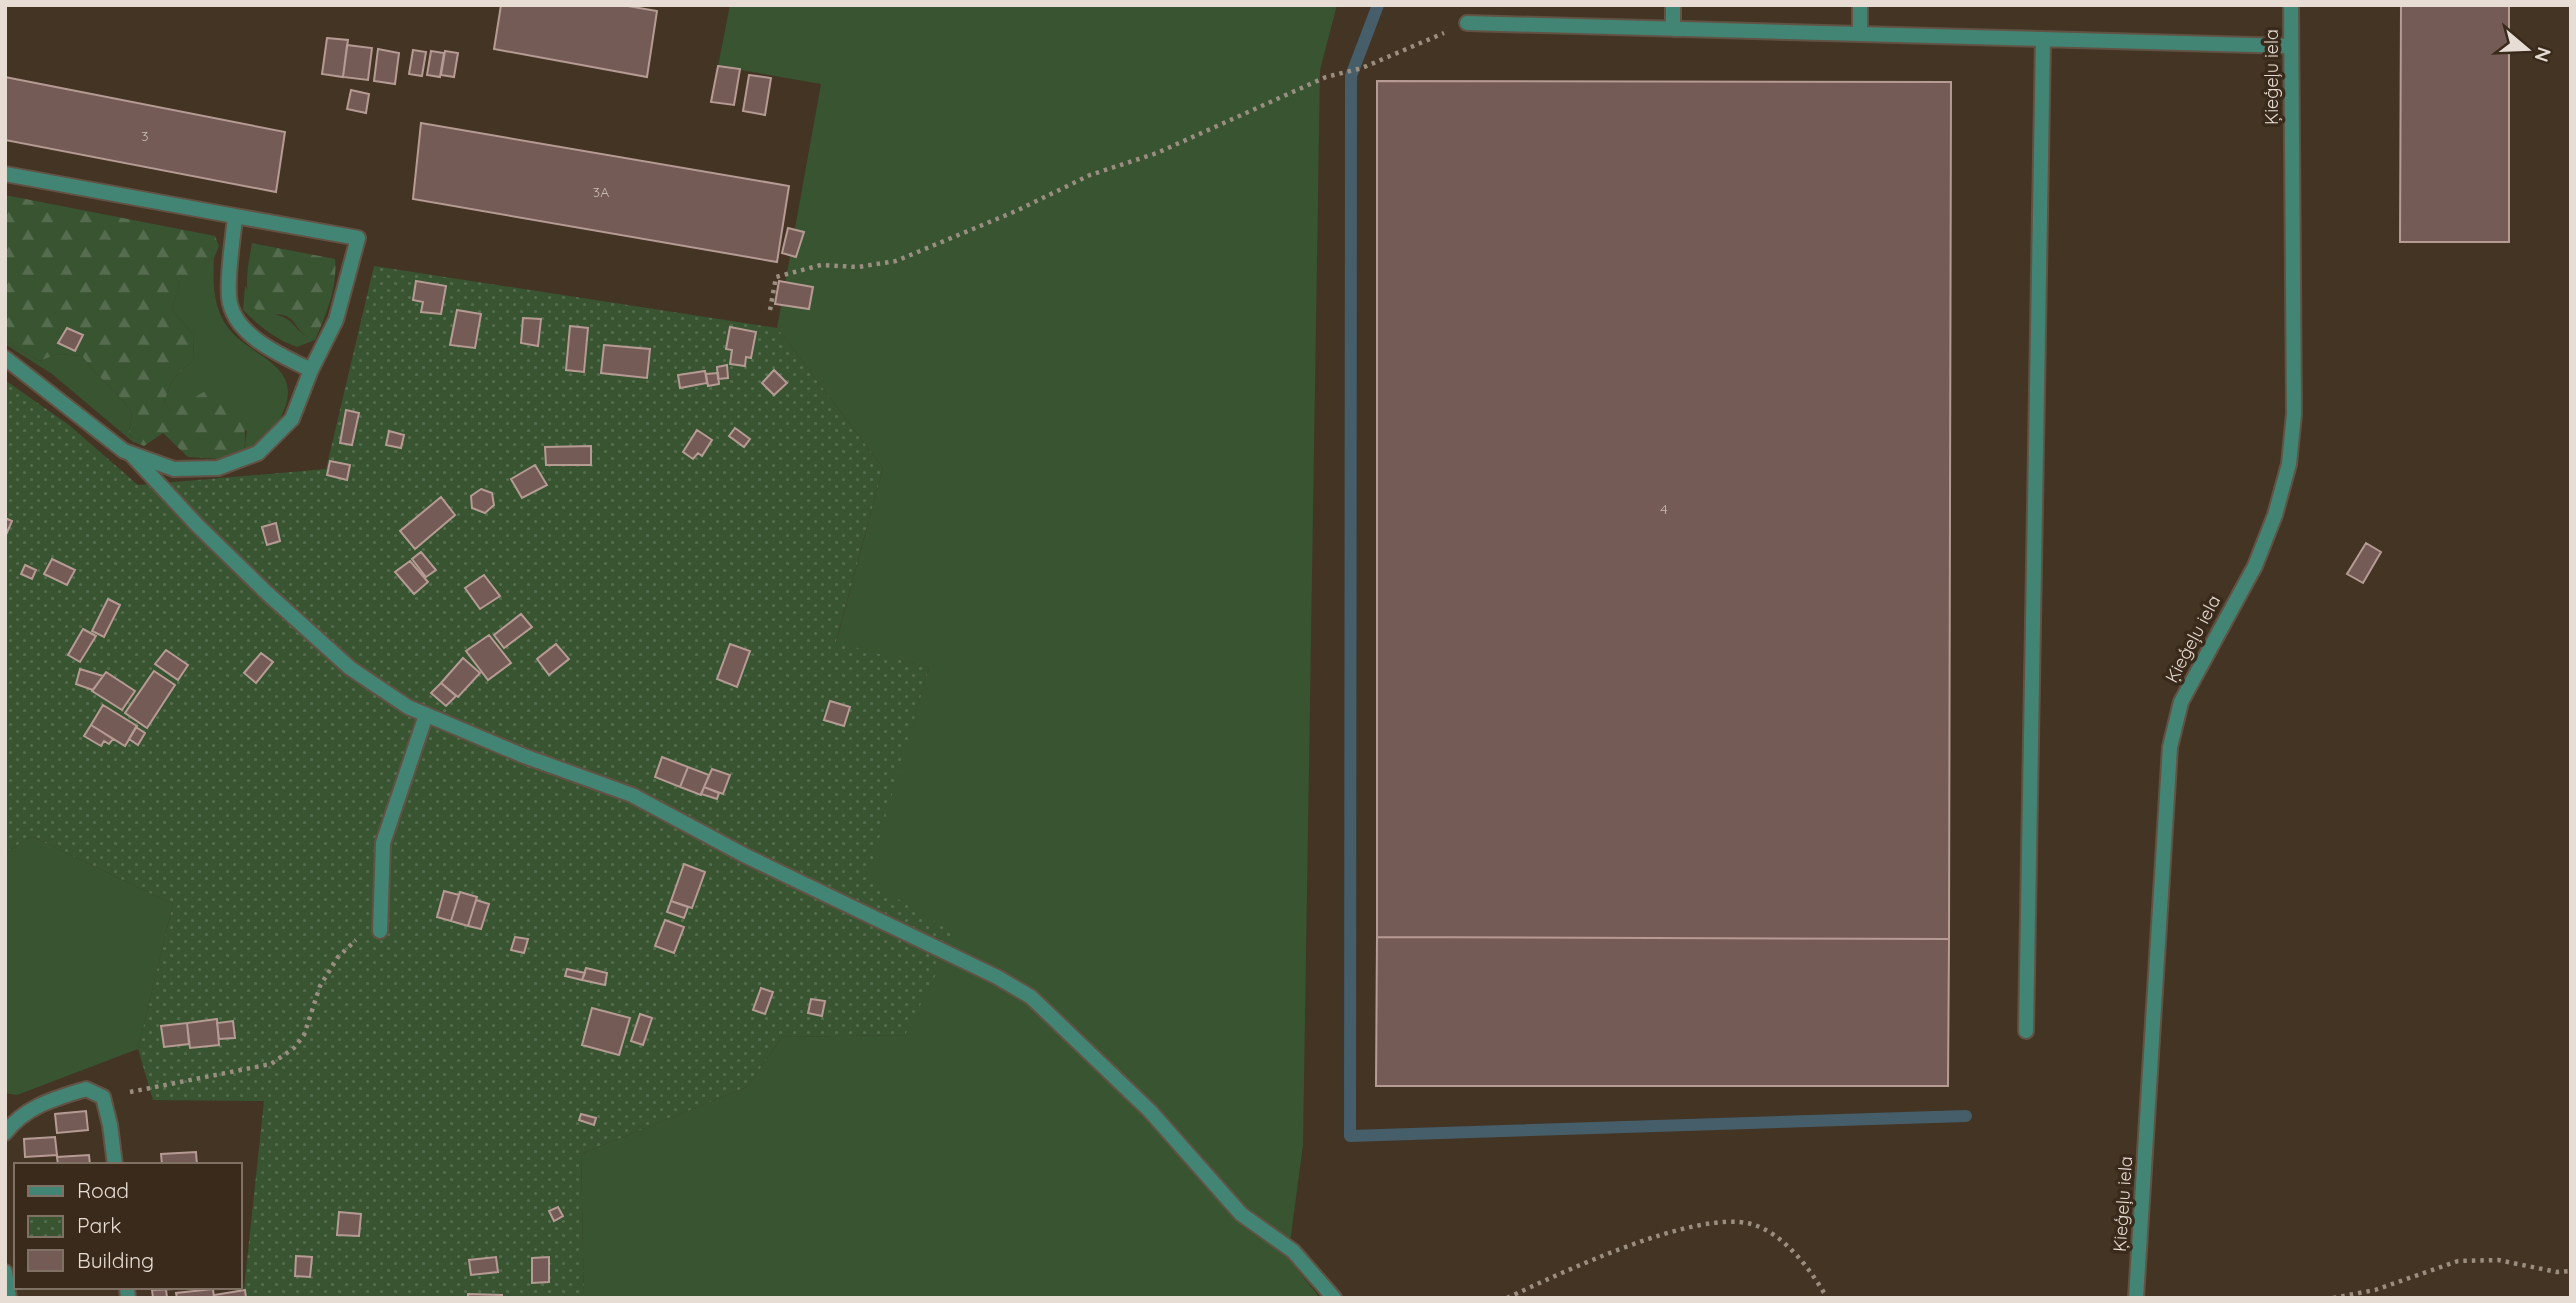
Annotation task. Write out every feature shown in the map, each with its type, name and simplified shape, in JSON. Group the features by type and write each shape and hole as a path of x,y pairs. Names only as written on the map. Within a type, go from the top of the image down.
{"street":[{"path":"1673,5 1673,29"},
{"path":"1860,5 1860,34"},
{"name":"Ķieģeļu iela","path":"2136,1298 2170,747 2181,702 2255,566 2275,515 2289,464 2294,414 2291,5"},
{"path":"1467,23 2291,46"},
{"path":"2026,1031 2043,39"},
{"path":"5,174 358,238 336,320 311,370 292,418 258,453 218,468 174,469 131,454"},
{"path":"235,216 229,300 242,325 268,348 311,370"},
{"path":"5,358 131,454 198,526 350,668 408,707 524,756 632,795 744,855 997,977 1031,998 1150,1111 1241,1214 1293,1251 1334,1298"},
{"path":"380,931 383,843 426,715"},
{"path":"5,1133 18,1116 45,1102 86,1089 103,1097 115,1163"},
{"path":"5,1272 9,1298"}],"path":[{"path":"770,310 776,277 821,265 858,267 896,261 1016,211 1090,175 1157,153 1326,77 1362,68 1467,23"},
{"path":"103,1097 271,1064 294,1048 304,1035 320,986 338,957 356,940 380,931"},
{"path":"1507,1298 1573,1267 1697,1224 1731,1221 1754,1224 1773,1235 1793,1252 1827,1298"},
{"path":"2333,1298 2375,1290 2458,1261 2498,1260 2557,1272 2571,1271"}],"green space":[{"path":"730,5 1337,5 1320,70 1303,1145 1288,1258 1320,1298 584,1298 581,1154 747,1087 782,1037 905,1035 866,880 929,668 836,643 883,468 777,328 821,84 718,66"},
{"path":"5,195 215,236 219,246 214,258 180,280 172,310 193,334 194,359 173,379 164,402 171,411 207,390 226,400 242,420 244,450 219,459 188,457 163,433 144,446 133,442 129,432 132,412 82,356 58,354 39,361 5,340"},
{"path":"252,243 335,259 333,290 315,340 300,331 286,316 263,314 250,302 247,282"},
{"path":"214,258 215,295 221,316 242,342 280,371 287,384 287,399 277,424 260,441 244,450 247,431 171,411 164,402 173,379 194,359 193,334 172,310 180,279"},
{"path":"374,266 777,328 883,468 836,642 929,668 867,880 956,935 905,1035 782,1037 747,1087 581,1154 584,1298 243,1298 264,1101 153,1100 138,1049 173,904 31,836 5,853 5,380 69,425 138,485 326,469"},
{"path":"245,286 263,313 283,317 315,340 297,347 261,327 243,310"},
{"path":"5,340 39,361 58,354 82,356 132,412 129,432 133,442 52,374 5,344"},
{"path":"31,836 173,904 138,1049 17,1095 5,1093 5,853"}],"building":[{"path":"501,5 622,5 657,11 647,77 494,49"},
{"path":"2401,5 2509,5 2509,242 2400,242"},
{"path":"327,38 348,40 343,77 322,74"},
{"path":"347,45 372,48 368,80 343,77"},
{"path":"378,49 399,53 395,84 374,81"},
{"path":"413,50 426,52 422,76 409,74"},
{"path":"431,51 444,53 440,77 427,75"},
{"path":"445,51 458,53 454,77 441,75"},
{"path":"718,66 740,69 734,105 711,102"},
{"path":"749,75 771,78 765,115 743,111"},
{"path":"5,77 285,132 276,192 5,140"},
{"path":"1377,81 1951,82 1949,939 1377,937"},
{"path":"351,90 369,94 366,113 347,109"},
{"path":"421,123 789,186 777,262 413,199"},
{"path":"788,228 804,232 796,257 782,253"},
{"path":"416,281 446,286 441,314 421,312 423,302 413,300"},
{"path":"779,281 813,287 809,309 775,304"},
{"path":"457,310 481,314 475,348 450,345"},
{"path":"523,318 541,319 538,346 521,343"},
{"path":"570,326 588,328 584,372 566,370"},
{"path":"730,327 756,332 751,358 746,357 745,366 730,364 732,350 726,349"},
{"path":"67,328 83,335 75,351 58,343"},
{"path":"604,345 650,349 647,378 601,373"},
{"path":"727,365 728,378 718,379 717,367"},
{"path":"774,370 787,383 774,395 762,383"},
{"path":"705,371 707,383 680,388 678,375"},
{"path":"718,373 719,384 708,386 706,374"},
{"path":"346,410 359,413 352,445 340,443"},
{"path":"735,428 750,439 744,447 729,436"},
{"path":"697,430 712,440 702,456 698,453 693,459 683,452"},
{"path":"389,431 404,435 401,448 386,445"},
{"path":"591,446 591,465 546,465 545,447"},
{"path":"330,461 350,465 347,480 327,475"},
{"path":"535,465 547,485 522,498 511,479"},
{"path":"481,489 492,493 494,505 485,513 472,508 471,496"},
{"path":"441,497 455,515 415,549 400,531"},
{"path":"5,518 12,521 5,537"},
{"path":"276,523 280,541 267,545 262,527"},
{"path":"2366,543 2381,552 2363,583 2347,574"},
{"path":"421,552 436,570 426,577 412,559"},
{"path":"52,559 75,570 67,585 44,574"},
{"path":"410,561 428,582 414,594 395,572"},
{"path":"25,565 36,570 32,579 21,574"},
{"path":"484,575 500,596 480,609 465,588"},
{"path":"108,599 120,605 104,637 92,631"},
{"path":"521,614 532,627 504,648 494,635"},
{"path":"83,629 96,636 80,662 68,655"},
{"path":"489,635 511,663 488,680 466,651"},
{"path":"556,644 569,659 549,675 537,659"},
{"path":"730,644 750,651 737,687 717,679"},
{"path":"166,650 188,665 178,680 155,664"},
{"path":"261,653 273,662 256,683 244,673"},
{"path":"463,658 480,673 458,697 441,683"},
{"path":"80,669 103,676 93,690 76,684"},
{"path":"154,671 175,685 147,728 125,713"},
{"path":"106,672 135,691 122,710 92,691"},
{"path":"441,683 456,696 446,706 431,693"},
{"path":"830,701 850,707 844,726 824,720"},
{"path":"103,705 137,726 125,746 91,725"},
{"path":"91,725 113,739 109,744 104,741 101,746 84,736"},
{"path":"136,727 145,733 138,745 129,739"},
{"path":"662,757 688,767 680,787 655,777"},
{"path":"688,767 709,775 701,795 680,787"},
{"path":"712,769 730,775 723,794 704,787"},
{"path":"704,787 719,793 717,799 701,794"},
{"path":"684,864 705,872 692,908 671,901"},
{"path":"444,891 459,895 451,921 437,917"},
{"path":"460,892 477,897 468,926 451,921"},
{"path":"476,900 489,904 481,929 468,926"},
{"path":"671,901 688,907 684,918 667,912"},
{"path":"665,920 684,927 674,953 655,946"},
{"path":"515,937 528,939 524,953 511,950"},
{"path":"1377,937 1949,939 1948,1086 1376,1086"},
{"path":"586,968 607,973 605,985 582,980"},
{"path":"567,969 585,973 582,980 565,976"},
{"path":"761,988 773,992 765,1014 753,1010"},
{"path":"811,999 825,1001 822,1016 808,1013"},
{"path":"592,1008 630,1018 619,1055 582,1045"},
{"path":"640,1014 652,1018 643,1045 631,1041"},
{"path":"217,1019 219,1045 190,1048 187,1023"},
{"path":"233,1021 235,1038 219,1039 217,1023"},
{"path":"187,1023 189,1044 164,1047 161,1026"},
{"path":"86,1111 88,1130 57,1133 55,1114"},
{"path":"581,1114 596,1118 594,1125 579,1120"},
{"path":"55,1137 57,1155 25,1157 24,1139"},
{"path":"196,1152 197,1163 162,1163 161,1154"},
{"path":"89,1155 90,1163 58,1163 57,1157"},
{"path":"558,1207 563,1216 554,1221 549,1211"},
{"path":"339,1212 361,1214 359,1236 337,1235"},
{"path":"296,1256 312,1257 310,1277 295,1276"},
{"path":"496,1257 498,1272 471,1275 469,1260"},
{"path":"549,1257 549,1282 532,1283 532,1258"},
{"path":"166,1289 167,1298 153,1298 152,1290"},
{"path":"213,1289 214,1298 177,1298 176,1293"},
{"path":"245,1290 246,1298 214,1298 214,1295"},
{"path":"468,1294 502,1295 502,1298 468,1298"}],"waterway":[{"path":"1378,5 1351,76 1350,1136 1966,1116"}]}
